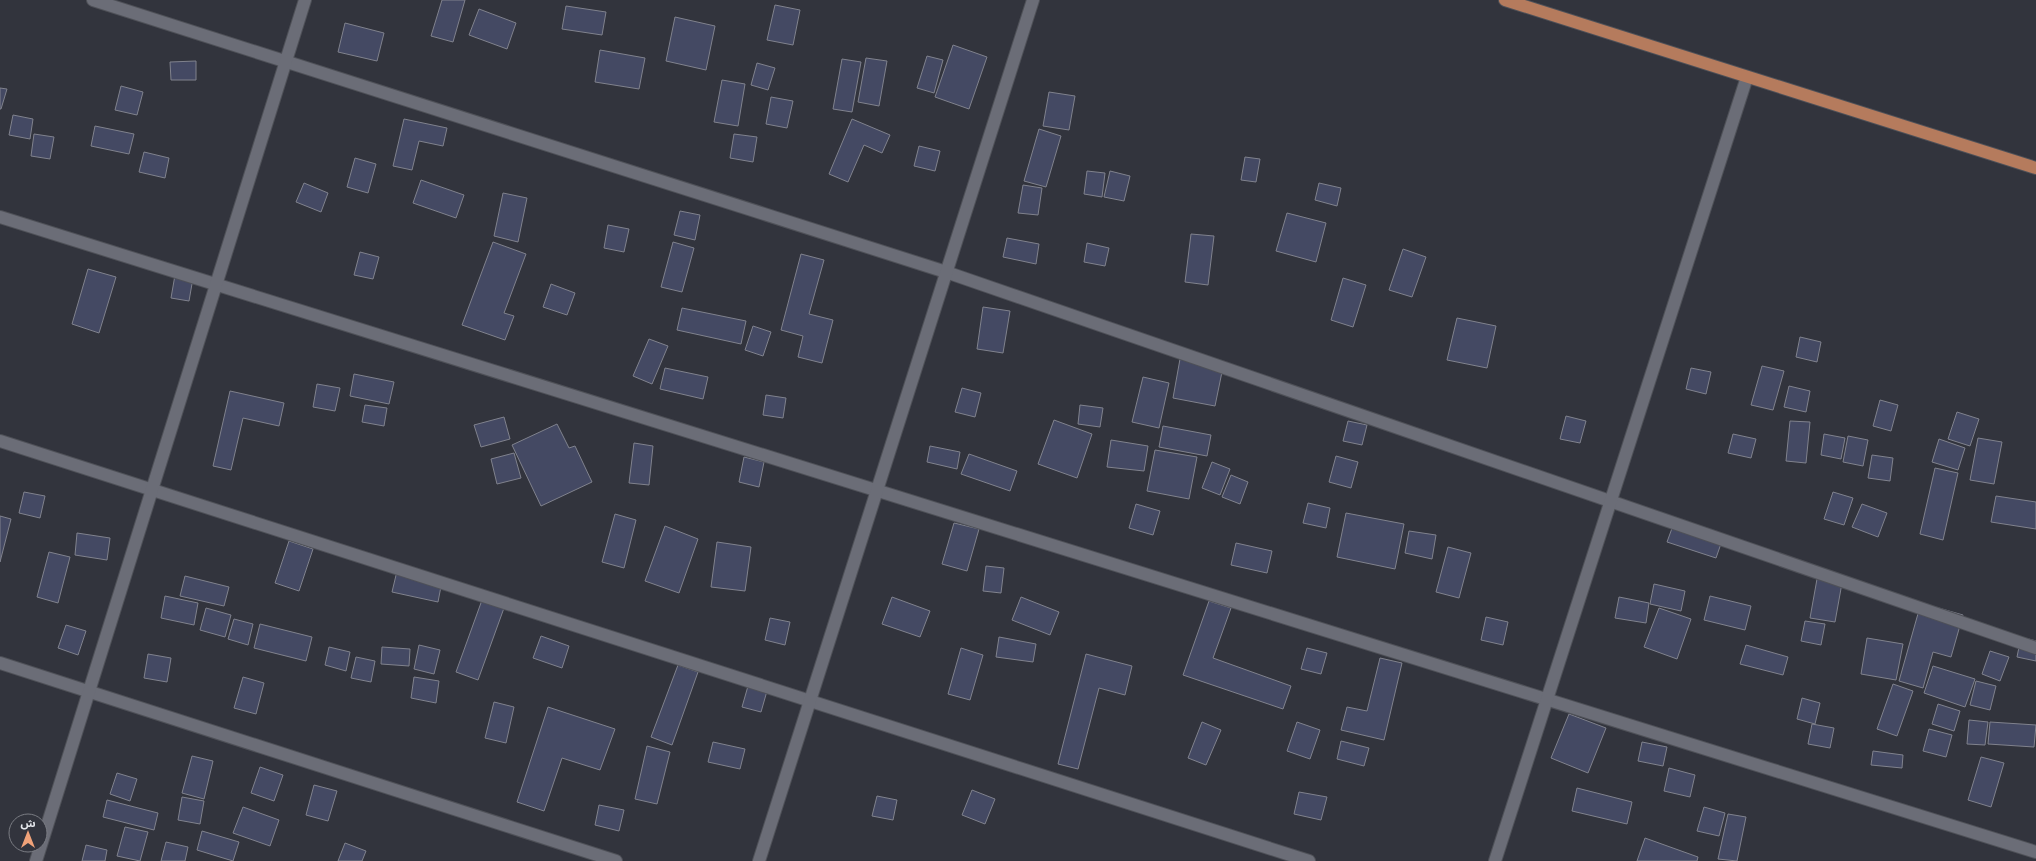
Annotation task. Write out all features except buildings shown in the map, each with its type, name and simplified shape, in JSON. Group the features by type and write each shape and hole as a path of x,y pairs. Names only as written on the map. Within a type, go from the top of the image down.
{"main road":[{"path":"1505,0 2036,168"}],"street":[{"path":"93,0 946,272 2036,648"},
{"path":"36,861 305,0"},
{"path":"759,861 1033,0"},
{"path":"1496,861 1747,77"},
{"path":"0,217 2036,852"},
{"path":"0,441 1309,861"},
{"path":"0,663 616,861"}]}
